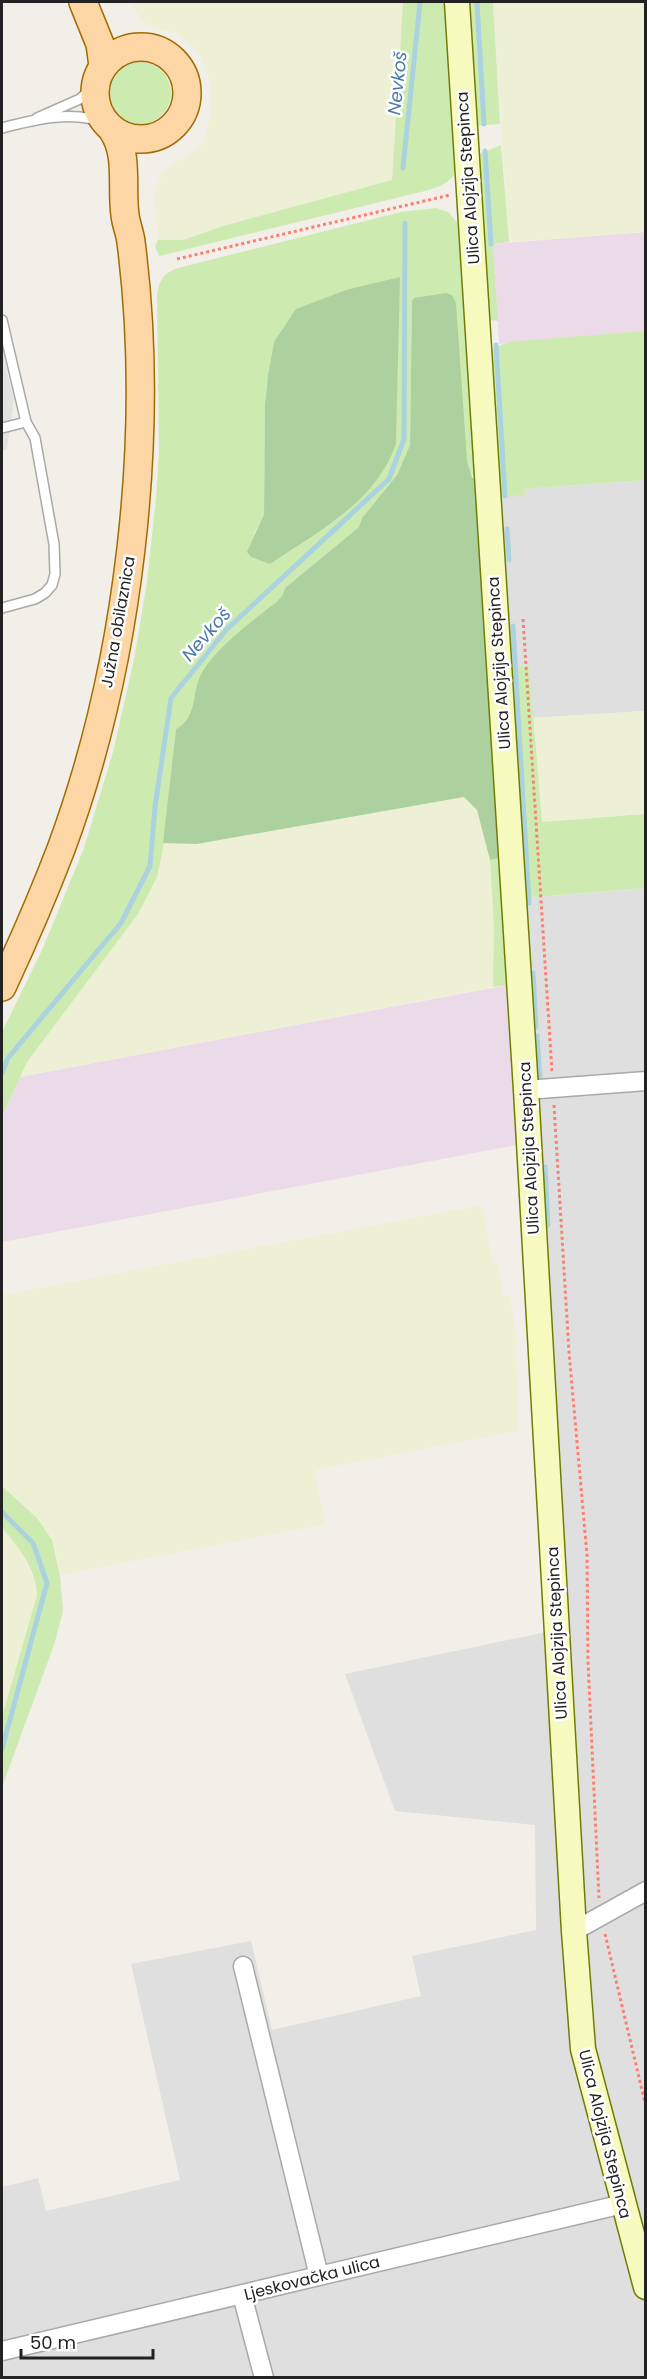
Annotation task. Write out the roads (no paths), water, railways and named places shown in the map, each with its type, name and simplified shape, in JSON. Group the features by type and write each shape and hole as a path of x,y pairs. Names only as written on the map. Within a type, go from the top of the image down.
{"main road":[{"path":"84,2 100,44 96,106 109,128 132,139 152,139 168,131 180,118 186,101 186,83 178,66 165,54 149,47 136,47 118,52 99,75"},
{"path":"93,2 114,34 136,47"},
{"name":"Ulica Alojzija Stepinca","path":"457,2 526,1090 574,1931 583,2049 645,2288"},
{"name":"Južna obilaznica","path":"2,987 29,930 83,782 99,723 130,558 139,460 138,326 131,239 123,200 122,150 119,140 109,128"},
{"name":"Južna obilaznica","path":"131,239 136,170 141,154 152,139"}],"street":[{"path":"526,1090 645,1081"},
{"path":"574,1931 645,1891"},
{"path":"243,1966 319,2276"},
{"name":"Ljeskovačka ulica","path":"2,2351 623,2204"},
{"path":"242,2295 264,2378"}],"lane":[{"path":"2,128 30,121 80,99 99,75"},
{"path":"30,121 87,117 109,128"},
{"path":"2,320 26,422 35,438 54,544 55,574 52,585 45,593 35,599 2,608"},
{"path":"2,428 26,422"}],"waterway":[{"name":"Nevkoš","path":"403,168 420,2"},
{"path":"477,2 484,124"},
{"path":"485,151 491,244"},
{"name":"Nevkoš","path":"2,1073 8,1058 121,923 150,866 155,807 171,698 227,629 389,479 404,439 405,223"},
{"path":"496,345 505,496"},
{"path":"507,529 509,560"},
{"path":"513,626 529,903"},
{"path":"533,973 536,1027"},
{"path":"537,1036 540,1080"},
{"path":"545,1167 548,1225"},
{"name":"Nevkoš","path":"2,1512 33,1543 47,1583 2,1749"}]}
